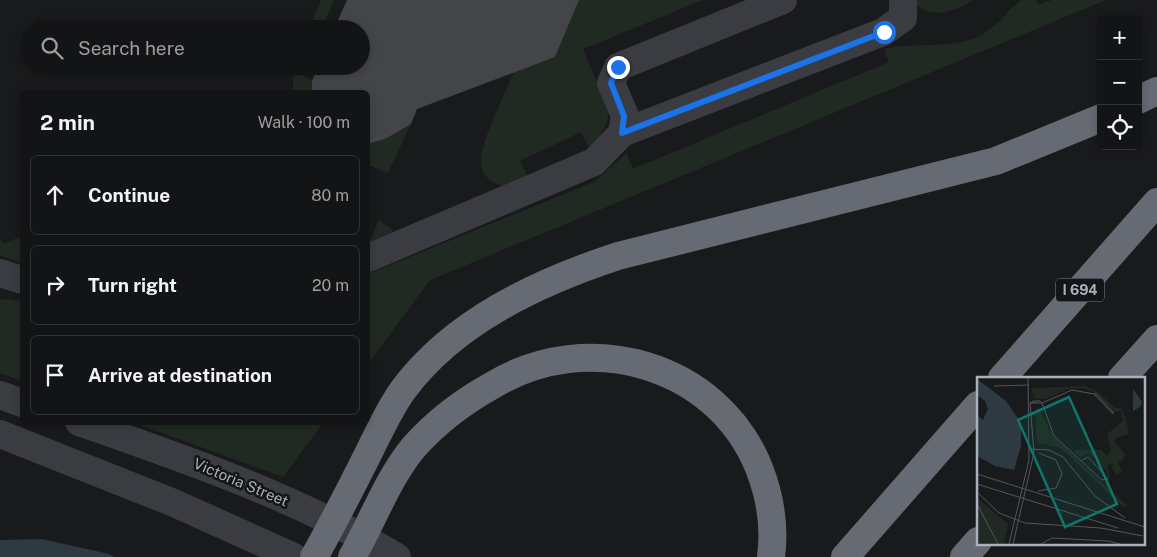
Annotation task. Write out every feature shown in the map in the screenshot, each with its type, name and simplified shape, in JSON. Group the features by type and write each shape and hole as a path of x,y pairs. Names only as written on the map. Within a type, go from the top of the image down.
{"highway":[{"path":"1142,98 1157,91"},
{"path":"314,557 389,414 402,392 422,366 478,321 520,296 572,271 618,256 996,161 1097,120"},
{"name":"I 694","path":"1003,377 1157,202"},
{"path":"1123,377 1157,339"},
{"path":"358,547 394,476 412,449 436,425 492,385 521,370 552,360 611,357 659,369 694,388 718,407 739,430 753,454 766,486 772,520 770,557"},
{"path":"845,557 977,406"},
{"path":"964,557 977,542"}],"street":[{"path":"622,133 624,116 611,83 618,67 783,0"},
{"path":"370,257 594,162 622,133 884,32 903,18 902,0"},
{"path":"0,273 20,279"},
{"path":"0,395 20,402"},
{"name":"Victoria Street","path":"88,425 262,489 333,523 358,547 397,557"},
{"path":"0,434 174,503 294,557"}],"shaded area":[{"path":"321,0 334,0 326,20 313,20"},
{"path":"579,0 703,0 583,49 609,111 606,125 594,145 588,146 581,132 520,161 527,175 502,186 492,181 483,173 481,165 484,144 493,119 514,72 555,57"},
{"path":"913,0 973,0 950,11 934,13 919,7"},
{"path":"1021,0 1036,0 1038,5 1052,0 1106,0 430,280 370,361 370,273 596,181 626,153 633,169 889,62 884,49 947,44 971,39 989,30"},
{"path":"293,75 302,75 312,81 312,90 293,90"},
{"path":"411,124 388,173 370,166 370,142 387,138"},
{"path":"379,220 393,230 391,233 370,242"},
{"path":"20,237 20,262 0,255 0,238 3,244"},
{"path":"0,300 20,301 20,380 0,373"},
{"path":"140,425 322,425 283,477"},
{"path":"42,539 109,554 114,557 0,557 0,540"}],"building":[{"path":"347,0 579,0 555,57 417,109 411,124 387,138 370,143 370,90 312,90 314,75 370,75 370,20 338,20"}],"route":[{"path":"618,67 611,83 624,116 622,133 884,32"}]}
